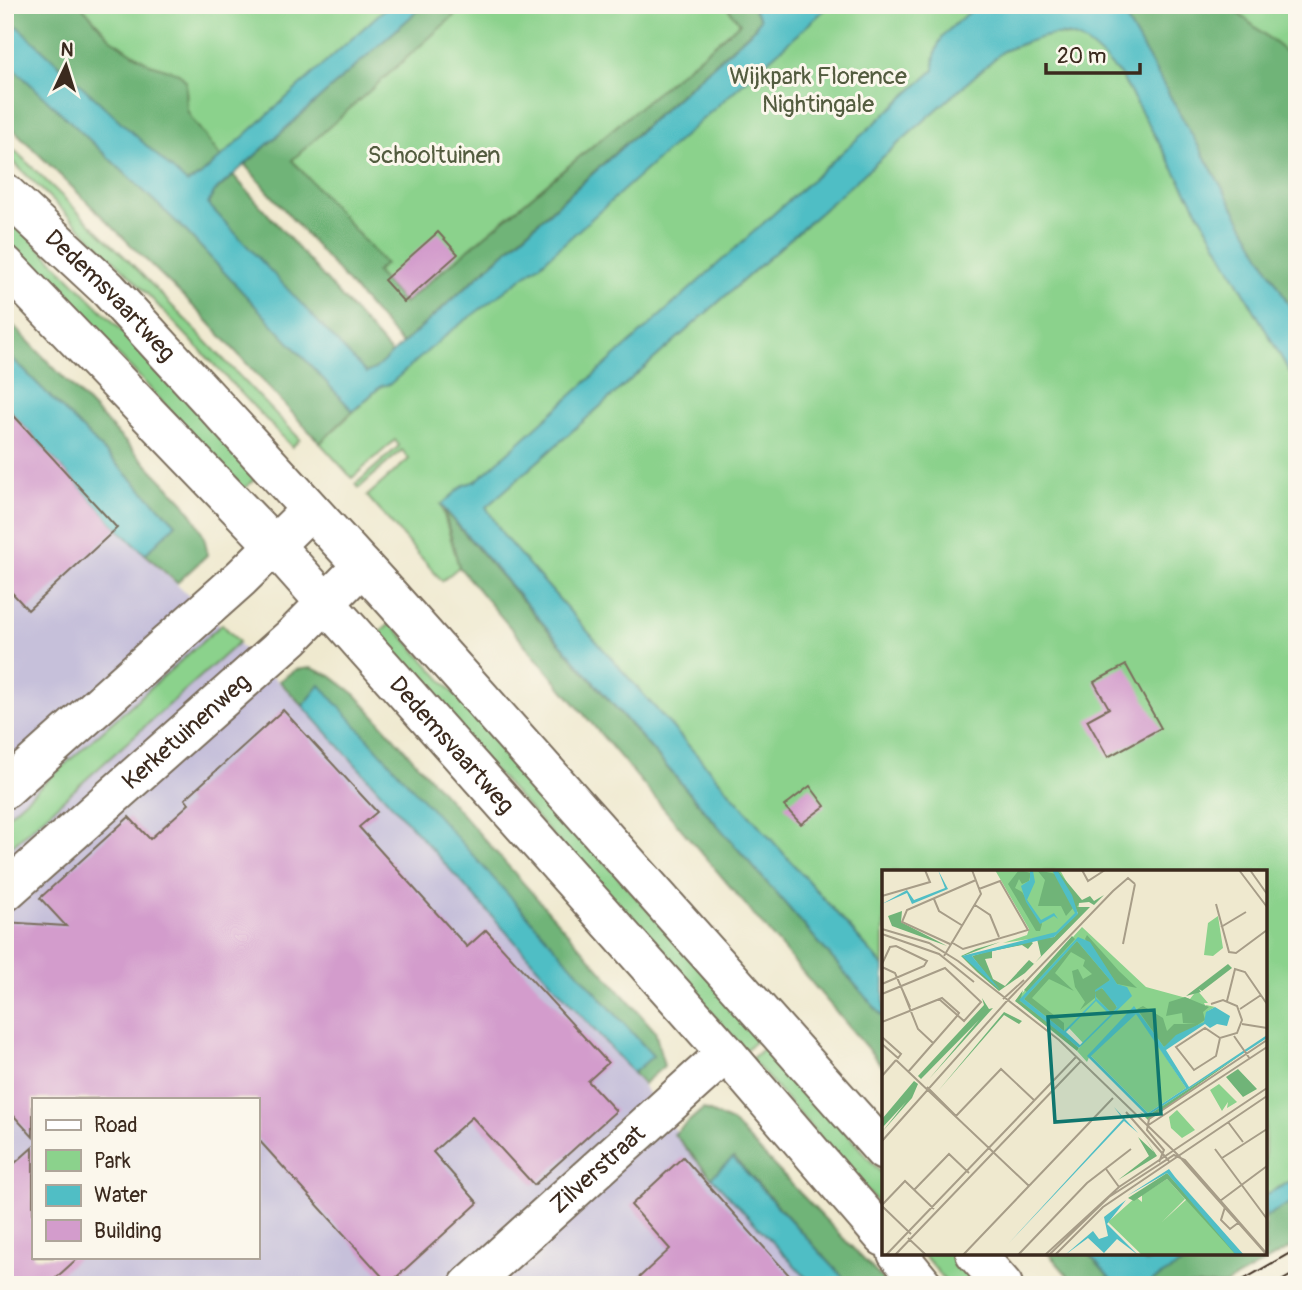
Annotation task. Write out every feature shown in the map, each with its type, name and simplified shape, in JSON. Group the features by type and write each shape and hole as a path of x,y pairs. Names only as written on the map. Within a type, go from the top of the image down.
{"main road":[{"name":"Dedemsvaartweg","path":"5,193 108,289 362,566 882,1149"},
{"name":"Dedemsvaartweg","path":"5,265 275,546 726,1053 882,1235"},
{"path":"5,789 275,546 310,510"},
{"name":"Kerketuinenweg","path":"5,892 292,637 362,566"},
{"name":"Zilverstraat","path":"469,1285 726,1053"},
{"path":"899,1255 923,1285"},
{"path":"977,1255 1003,1285"}],"shaded area":[{"path":"5,388 145,554 303,706 633,1073 711,1177 813,1285 5,1285"}],"green space":[{"path":"5,5 413,5 151,231 5,86"},
{"path":"5,5 81,5 111,39 150,64 179,73 186,81 187,110 221,157 200,176 186,183 5,15"},
{"name":"Schooltuinen","path":"424,5 751,5 759,13 407,339 250,161"},
{"path":"424,5 466,5 292,160 385,264 376,272 404,303 740,23 725,5 751,5 760,19 754,28 402,344 245,165"},
{"name":"Wijkpark Florence Nightingale","path":"754,5 1297,5 1297,354 1131,60 1081,24 1015,27 456,517 441,505 459,567 442,581 367,496 409,459 402,450 359,488 356,484 399,446 395,440 352,478 320,443 769,24"},
{"path":"1118,5 1228,5 1297,61 1297,319"},
{"path":"1048,34 1073,37 1090,44 1121,76 1297,385 1297,1178 1267,1194 1267,870 882,870 882,965 505,538 486,507 1003,51"},
{"path":"5,60 185,230 353,411 320,443 202,315 5,121"},
{"path":"5,141 127,259 300,439 292,447 134,280 5,154"},
{"path":"234,176 392,354 375,369 365,373 212,212 208,204 214,192"},
{"path":"5,213 170,379 259,475 243,490 132,369 5,243"},
{"path":"5,317 184,503 192,515 203,534 207,555 177,583 145,554 176,524 5,351"},
{"path":"444,510 882,1016 882,1066 459,567"},
{"path":"391,623 761,1037 745,1050 375,637"},
{"path":"222,624 239,642 5,852 5,818"},
{"path":"311,668 331,676 356,695 655,1031 664,1066 643,1084 633,1073 653,1056 320,686 303,706 279,681 295,670"},
{"path":"768,1044 882,1174 882,1208 751,1059"},
{"path":"703,1109 732,1122 888,1285 850,1285 734,1158 711,1177 674,1134"},
{"path":"1297,1199 1297,1244 1224,1285 1145,1285 1198,1255 1267,1255 1267,1216"},
{"path":"924,1255 954,1255 976,1281 972,1285 949,1285"},
{"path":"1050,1255 1090,1255 1116,1285 1076,1285"}],"water":[{"path":"389,5 424,5 214,192 208,204 366,373 375,369 754,29 760,19 751,5 830,5 542,263 447,334 390,384 381,386 353,411 185,230 5,60 5,15 187,183 200,176"},
{"path":"978,5 1118,5 1297,319 1297,385 1121,76 1092,47 1080,40 1068,35 1042,37 1003,51 486,507 505,538 882,965 882,1016 441,505 464,485 476,481 934,70 937,48 946,32"},
{"path":"5,351 176,524 145,554 117,528 5,406"},
{"path":"320,685 653,1056 633,1073 303,706"},
{"path":"733,1158 850,1285 813,1285 711,1177"},
{"path":"1297,1178 1297,1199 1267,1216 1267,1194"},
{"path":"1090,1255 1140,1255 1146,1262 1158,1255 1198,1255 1145,1285 1116,1285"}],"building":[{"path":"438,232 458,254 404,302 384,280"},
{"path":"5,406 117,528 28,610 5,585"},
{"path":"1126,665 1161,728 1108,757 1087,720 1109,708 1094,682"},
{"path":"283,710 377,812 359,827 467,947 486,930 608,1063 588,1081 616,1111 534,1185 472,1117 433,1152 478,1203 389,1284 259,1140 259,1098 32,1098 32,1136 5,1106 5,922 66,926 40,898 129,817 150,839 189,804 185,799"},
{"path":"810,786 825,806 801,824 784,806"},
{"path":"32,1148 32,1258 78,1258 48,1285 5,1285 5,1172"},
{"path":"683,1157 798,1285 631,1285 670,1249 631,1205"}],"tram line":[{"path":"1234,1285 1297,1249"},
{"path":"1274,1285 1297,1272"}]}
